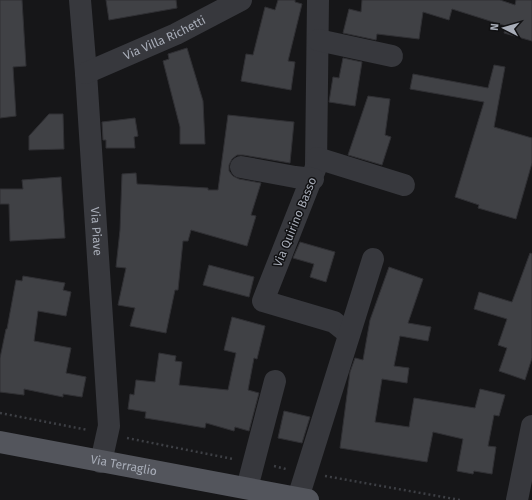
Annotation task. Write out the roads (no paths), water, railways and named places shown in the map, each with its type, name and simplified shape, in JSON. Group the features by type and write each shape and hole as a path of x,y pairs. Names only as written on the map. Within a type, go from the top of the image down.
{"main road":[{"name":"Via Terraglio","path":"0,442 303,499"}],"street":[{"name":"Via Piave","path":"80,0 109,426 101,462"},
{"name":"Via Villa Richetti","path":"86,73 176,34 240,0"},
{"name":"Via Quirino Basso","path":"318,0 315,169 263,301 334,322 349,334"},
{"path":"318,40 392,56"},
{"path":"241,166 295,177 315,169 404,185"},
{"path":"303,499 349,334 373,259"},
{"path":"247,488 274,381"},
{"path":"517,500 527,479 532,426"}]}
